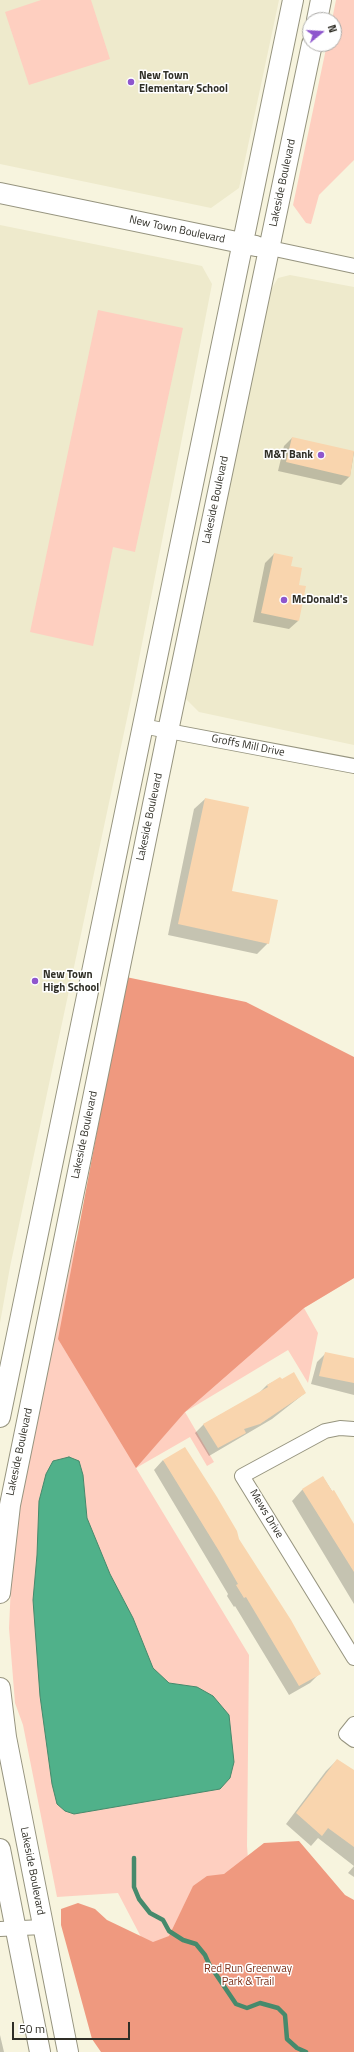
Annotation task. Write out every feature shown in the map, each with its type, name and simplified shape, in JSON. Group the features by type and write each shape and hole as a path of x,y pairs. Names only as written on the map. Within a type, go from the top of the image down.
{"main road":[{"path":"0,1417 293,0"},
{"path":"319,12 321,0"},
{"name":"Lakeside Boulevard","path":"0,1593 10,1505 168,730 310,52"},
{"name":"New Town Boulevard","path":"0,193 242,244 270,248"},
{"name":"Lakeside Boulevard","path":"0,1688 6,1737 68,2052"},
{"path":"0,1849 8,1929 40,2052"}],"street":[{"name":"New Town Boulevard","path":"270,248 354,266"},
{"name":"Groffs Mill Drive","path":"142,726 354,766"},
{"name":"Mews Drive","path":"354,1429 340,1428 325,1431 242,1476 354,1658"},
{"path":"354,1724 346,1734 354,1740"},
{"path":"8,1929 43,1927"}],"shaded area":[{"name":"New Town Elementary School","path":"0,0 279,0 239,188 211,208 0,164"},
{"name":"New Town High School","path":"0,225 202,266 212,284 132,695 10,1267 0,1323"},
{"path":"290,275 354,287 354,745 199,712 186,699 185,691 269,293 278,278"},
{"path":"69,1457 79,1461 83,1475 87,1518 110,1574 133,1618 153,1668 169,1683 197,1687 213,1696 229,1715 234,1762 230,1778 220,1789 74,1814 65,1811 57,1804 52,1784 40,1696 33,1600 37,1555 39,1501 46,1474 53,1461"}],"green space":[{"path":"41,0 91,0 110,59 29,85 5,12"},
{"path":"336,0 354,0 354,160 319,195 311,224 306,223 293,205 325,52 342,52 342,12 334,12"},
{"path":"98,310 183,328 135,552 113,547 93,646 30,632"},
{"path":"126,977 246,1002 354,1057 354,1278 304,1308 185,1412 136,1468 58,1339"},
{"name":"Red Run Greenway Park & Trail","path":"307,1055 354,1278 304,1308 318,1333 308,1383 288,1350 185,1412 214,1462 207,1466 190,1437 136,1468 249,1655 247,1846 250,1885 354,2052 207,2052 198,2046 118,1893 57,1897 23,1725 15,1703 9,1628 12,1563 21,1498 75,1242"},
{"name":"Red Run Greenway Park & Trail","path":"299,1841 345,1895 354,1900 354,2052 101,2052 92,2039 61,1925 61,1909 78,1903 95,1909 107,1920 153,1942 169,1936 193,1886 207,1876 224,1874 264,1843"}],"building":[{"name":"M&T Bank","path":"292,437 354,451 350,477 286,462"},
{"name":"McDonald's","path":"274,553 293,557 291,566 302,568 299,585 306,586 299,621 261,613"},
{"path":"205,798 249,807 232,891 278,900 269,944 178,924"},
{"path":"325,1352 354,1358 354,1383 319,1376"},
{"path":"294,1372 306,1393 260,1424 244,1429 246,1433 218,1448 203,1424 268,1387 267,1385 280,1377 282,1379"},
{"path":"185,1447 237,1531 239,1539 291,1620 321,1674 299,1686 246,1597 244,1598 236,1585 238,1584 219,1551 163,1460"},
{"path":"323,1476 332,1491 334,1490 354,1524 354,1572 302,1489"},
{"path":"337,1759 354,1770 354,1847 328,1828 322,1836 296,1813"}],"waterway":[{"path":"134,1858 134,1887 139,1899 150,1913 163,1920 169,1931 183,1940 196,1944 205,1955 209,1964 236,2004 247,2008 260,2003 278,2008 285,2015 287,2039 297,2048 306,2052"}],"place":[{"name":"New Town Elementary School","path":"131,82"},
{"name":"M&T Bank","path":"321,455"},
{"name":"McDonald's","path":"284,600"},
{"name":"New Town High School","path":"35,981"}]}
